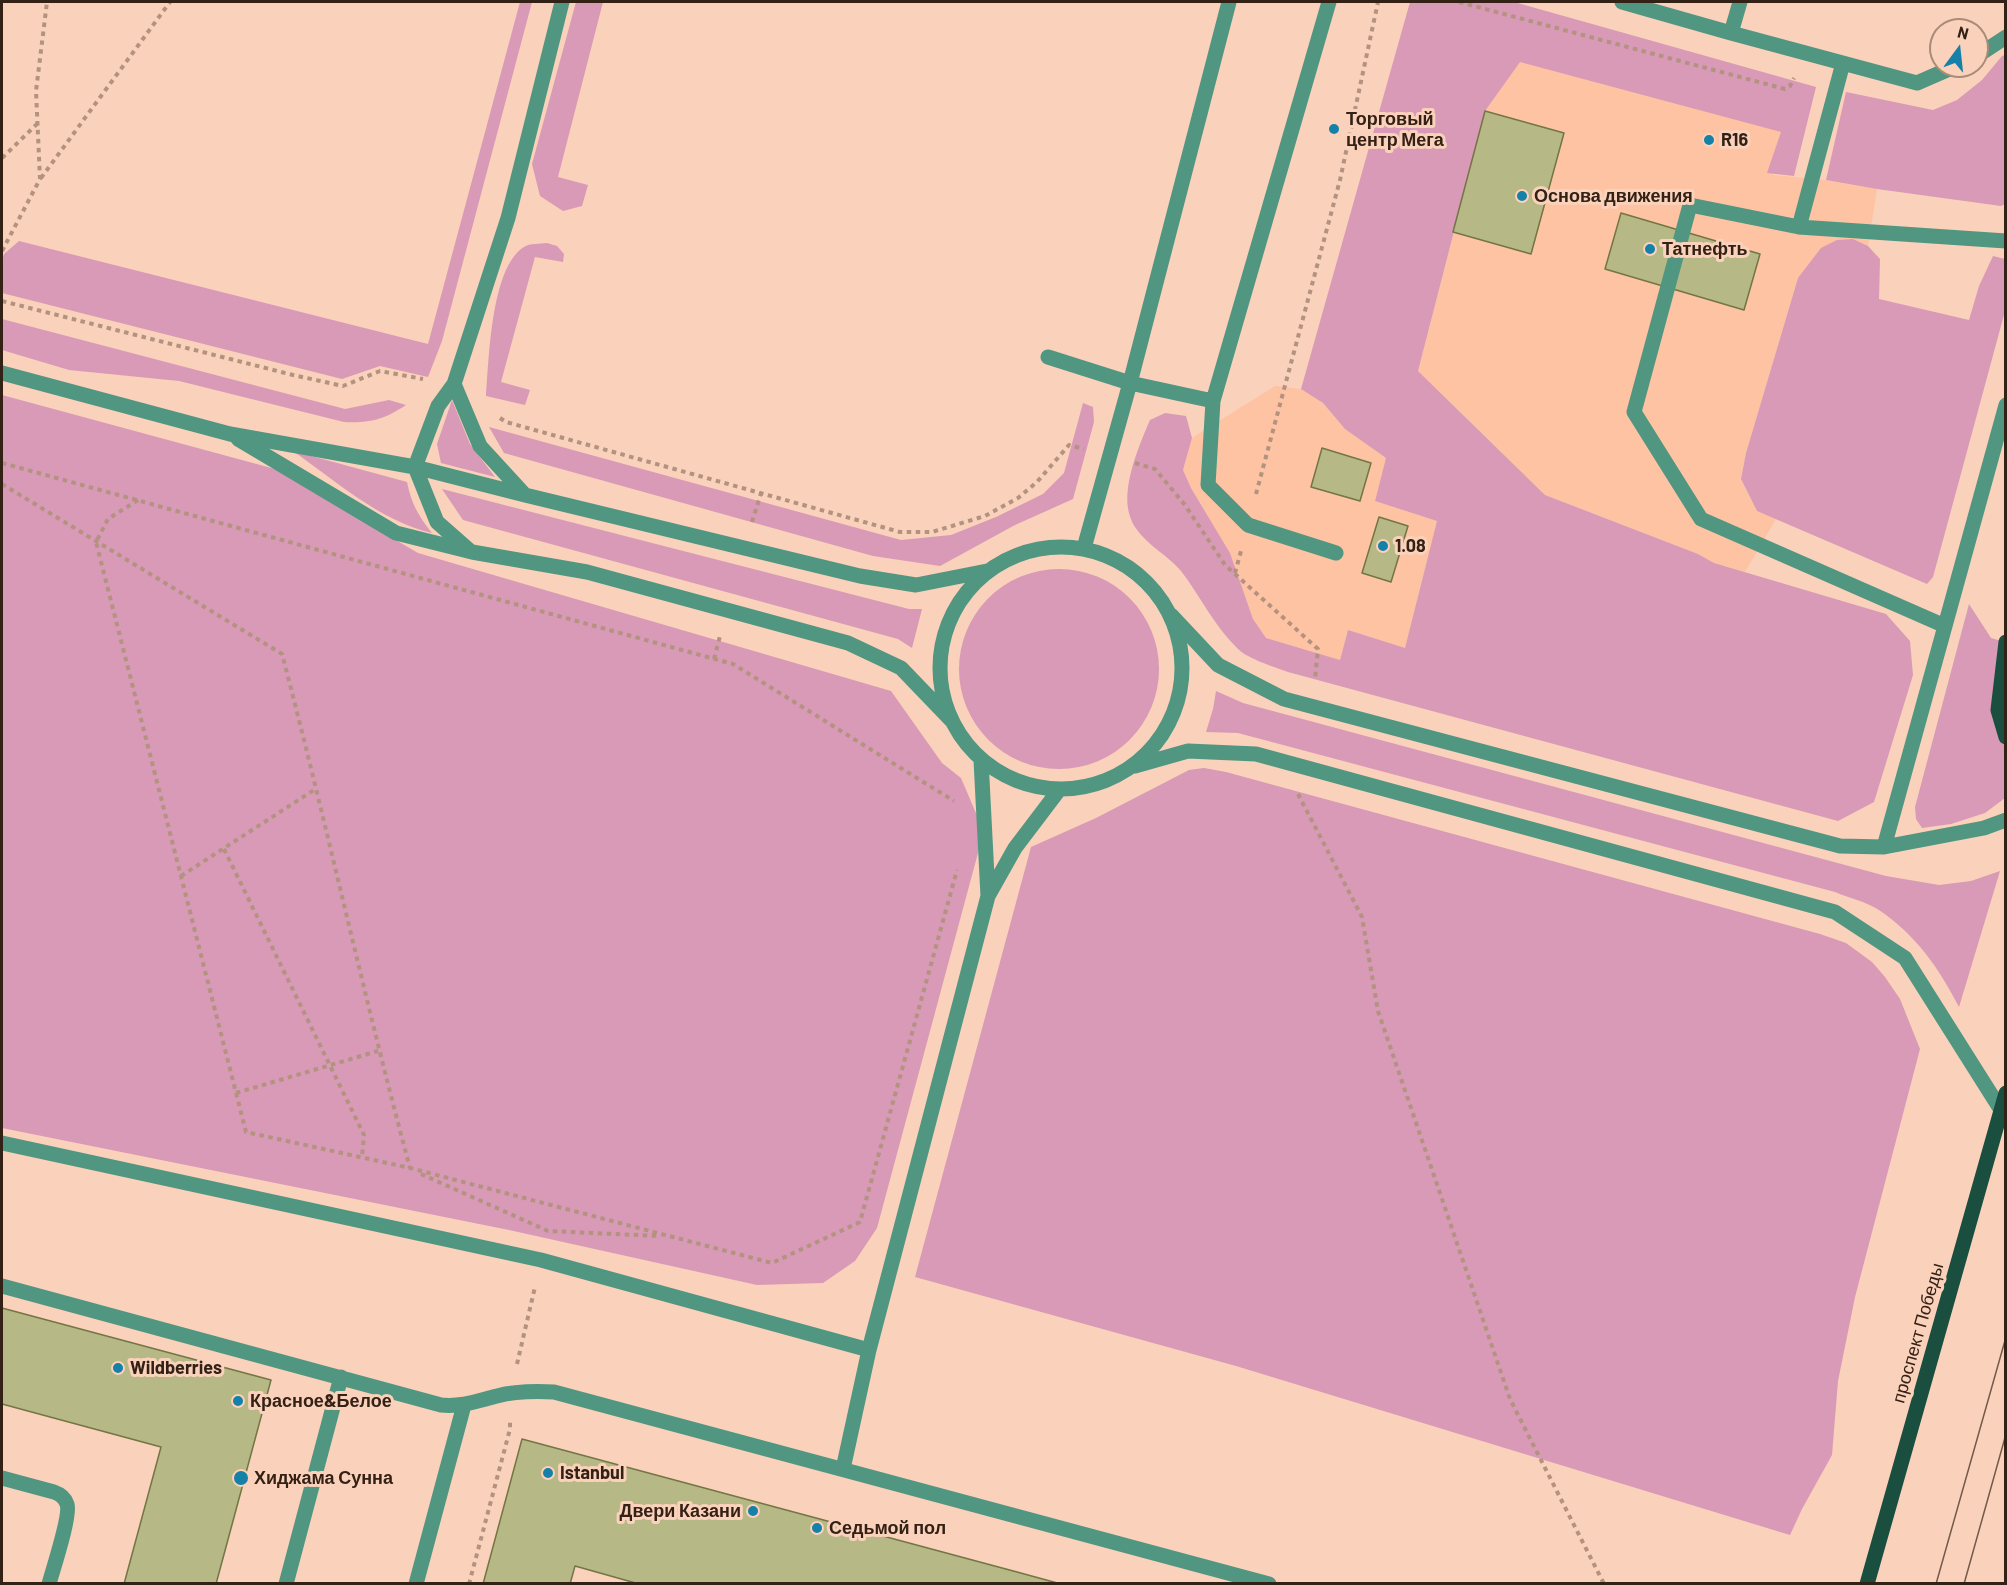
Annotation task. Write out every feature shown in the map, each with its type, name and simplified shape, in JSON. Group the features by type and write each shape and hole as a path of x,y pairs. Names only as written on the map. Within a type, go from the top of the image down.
{"main road":[{"path":"2006,642 1998,710 2006,737"},
{"name":"проспект Победы","path":"1867,1584 2006,1094"}],"street":[{"path":"472,552 437,522 415,466 438,406 454,384 508,218 562,2"},
{"path":"1084,548 1130,382 1229,2"},
{"path":"1329,2 1213,401 1208,485 1248,525 1336,553"},
{"path":"1622,2 1917,83 1929,78"},
{"path":"1731,33 1740,2"},
{"path":"1989,48 2006,37"},
{"path":"1799,227 1843,63"},
{"path":"1945,626 1701,519 1634,412 1689,205 1799,227 2006,241"},
{"path":"1048,357 1130,382 1213,401"},
{"path":"2,373 231,434 415,466 525,495 837,570 916,585 987,571 1017,555 1050,547 1084,548 1120,561 1150,584 1171,615 1218,665 1284,699 1840,846 1884,848 1984,828 2006,820"},
{"path":"454,384 480,446 525,495"},
{"path":"1884,848 2006,405"},
{"path":"231,434 396,533 472,552 587,572 848,643 901,668 951,720 964,741 981,760 1004,776 1031,786 1059,790 1099,784 1135,766 1188,751 1256,754 1835,912 1905,958 2001,1110"},
{"path":"951,720 940,680 942,639 959,601 987,571"},
{"path":"1135,766 1163,735 1180,696 1183,655 1171,615"},
{"path":"981,760 988,896"},
{"path":"843,1469 869,1350 988,896 1015,848 1059,790"},
{"path":"2,1143 541,1260 869,1350"},
{"path":"2,1286 441,1404 464,1406 526,1391 554,1392 1269,1584"},
{"path":"286,1584 341,1377"},
{"path":"416,1584 464,1406"},
{"path":"2,1478 54,1492 61,1495 68,1505 67,1518 49,1584"}],"path":[{"path":"40,179 36,91 47,2"},
{"path":"2,251 40,179 170,2"},
{"path":"1235,573 1340,180 1378,2"},
{"path":"1459,2 1785,89 1791,86 1805,53"},
{"path":"2,158 37,124"},
{"path":"2,301 343,386 380,371 454,384"},
{"path":"497,416 506,422 900,532 932,532 985,516 1018,498 1038,482 1069,445 1155,469 1185,505 1225,565 1318,649 1315,679"},
{"path":"2,463 733,664 958,804"},
{"path":"2,484 282,654 318,788 378,1051 410,1168 548,1232 668,1236"},
{"path":"752,523 761,493"},
{"path":"138,501 108,519 96,542 246,1132 410,1168 772,1263 860,1222 960,860"},
{"path":"714,659 720,634"},
{"path":"181,876 318,788"},
{"path":"1296,790 1362,917 1378,1011 1510,1399 1604,1584"},
{"path":"224,849 364,1135 362,1157"},
{"path":"236,1093 378,1051"},
{"path":"469,1584 510,1429 510,1394 548,1232"}],"shaded area":[{"path":"520,2 532,2 442,341 428,377 380,366 342,379 2,293 2,260 4,254 19,241 428,344"},
{"path":"576,2 603,2 558,177 588,185 582,206 563,211 540,196 532,164"},
{"path":"1410,2 1514,2 1816,87 1794,176 1767,173 1781,132 1520,62 1485,111 1418,371 1545,495 1698,554 1714,563 1886,614 1910,641 1913,675 1874,802 1838,821 1269,665 1242,653 1229,640 1181,571 1144,538 1132,522 1127,502 1130,478 1150,420 1165,413 1186,416 1192,438 1183,470 1191,488 1230,553 1253,619 1266,638 1340,660 1348,630 1405,648 1437,521 1375,501 1386,458 1345,429 1323,403 1301,389"},
{"path":"2005,55 2005,204 2001,206 1826,180 1846,92 1933,110 1957,100 1984,78 1989,78 1989,72"},
{"path":"1520,61 1782,132 1773,175 1826,180 1877,189 1868,246 1853,239 1798,278 1746,453 1741,479 1757,511 1776,519 1745,572 1714,563 1698,554 1545,495 1418,371 1485,111"},
{"path":"1853,239 1868,246 1880,259 1879,299 1969,320 1979,286 1993,256 2005,259 2005,311 1933,577 1927,584 1757,511 1741,479 1746,453 1798,278 1821,248 1837,240"},
{"path":"547,243 557,246 564,254 563,262 535,257 501,382 530,390 525,405 486,396 494,315 498,293 505,274 513,258 524,247"},
{"path":"2,319 345,409 389,400 406,405 376,420 344,422 179,381 69,370 2,350"},
{"path":"1275,386 1301,389 1323,403 1345,429 1386,458 1375,501 1437,521 1405,649 1348,630 1340,660 1266,638 1253,619 1230,553 1191,488 1183,470 1192,438"},
{"path":"2,395 275,469 418,553 891,691 942,763 961,778 978,818 982,838 877,1228 855,1261 823,1283 757,1285 509,1230 2,1128"},
{"path":"452,400 470,444 495,477 441,463 437,444"},
{"path":"1083,403 1093,407 1094,422 1073,499 1015,525 940,566 873,556 504,453 489,427 901,540 951,535 996,517 1043,494 1064,473"},
{"path":"293,451 407,482 416,509 432,533 377,510"},
{"path":"442,489 909,609 922,609 912,648 898,639 463,520"},
{"path":"1049,569 1069,569 1088,573 1106,581 1130,598 1142,613 1155,640 1159,669 1155,698 1142,725 1130,740 1115,752 1088,765 1069,769 1049,769 1030,765 1012,757 988,740 976,725 963,698 959,679 959,659 963,640 971,622 988,598 1003,586 1030,573"},
{"path":"1969,604 1991,638 2005,642 2005,798 1985,813 1951,824 1922,828 1916,819 1915,807"},
{"path":"1216,691 1243,703 1886,876 1939,885 1971,881 2000,871 1959,1007 1935,966 1915,941 1892,920 1869,905 1835,892 1238,733 1206,732"},
{"path":"1204,768 1226,772 1820,934 1846,943 1872,962 1885,977 1900,999 1920,1049 1855,1297 1838,1381 1832,1455 1790,1535 1236,1366 915,1277 1031,847 1096,818 1189,770"}],"building":[{"path":"1485,111 1564,133 1531,254 1453,232"},
{"path":"1621,213 1760,254 1744,310 1605,269"},
{"path":"1322,448 1371,463 1360,501 1311,487"},
{"path":"1379,517 1408,526 1391,582 1362,573"},
{"path":"2,1308 271,1380 216,1584 124,1584 161,1447 2,1404"},
{"path":"522,1439 1061,1584 639,1584 575,1566 570,1584 483,1584"}],"tram line":[{"path":"1936,1584 2006,1337"},
{"path":"1964,1584 2006,1434"}],"place":[{"name":"Торговый центр Мега","path":"1334,129"},
{"name":"R16","path":"1709,140"},
{"name":"Основа движения","path":"1522,196"},
{"name":"Татнефть","path":"1650,249"},
{"name":"1.08","path":"1383,546"},
{"name":"Wildberries","path":"118,1368"},
{"name":"Красное&Белое","path":"238,1401"},
{"name":"Istanbul","path":"548,1473"},
{"name":"Хиджама Сунна","path":"241,1478"},
{"name":"Двери Казани","path":"753,1511"},
{"name":"Седьмой пол","path":"817,1528"}]}
